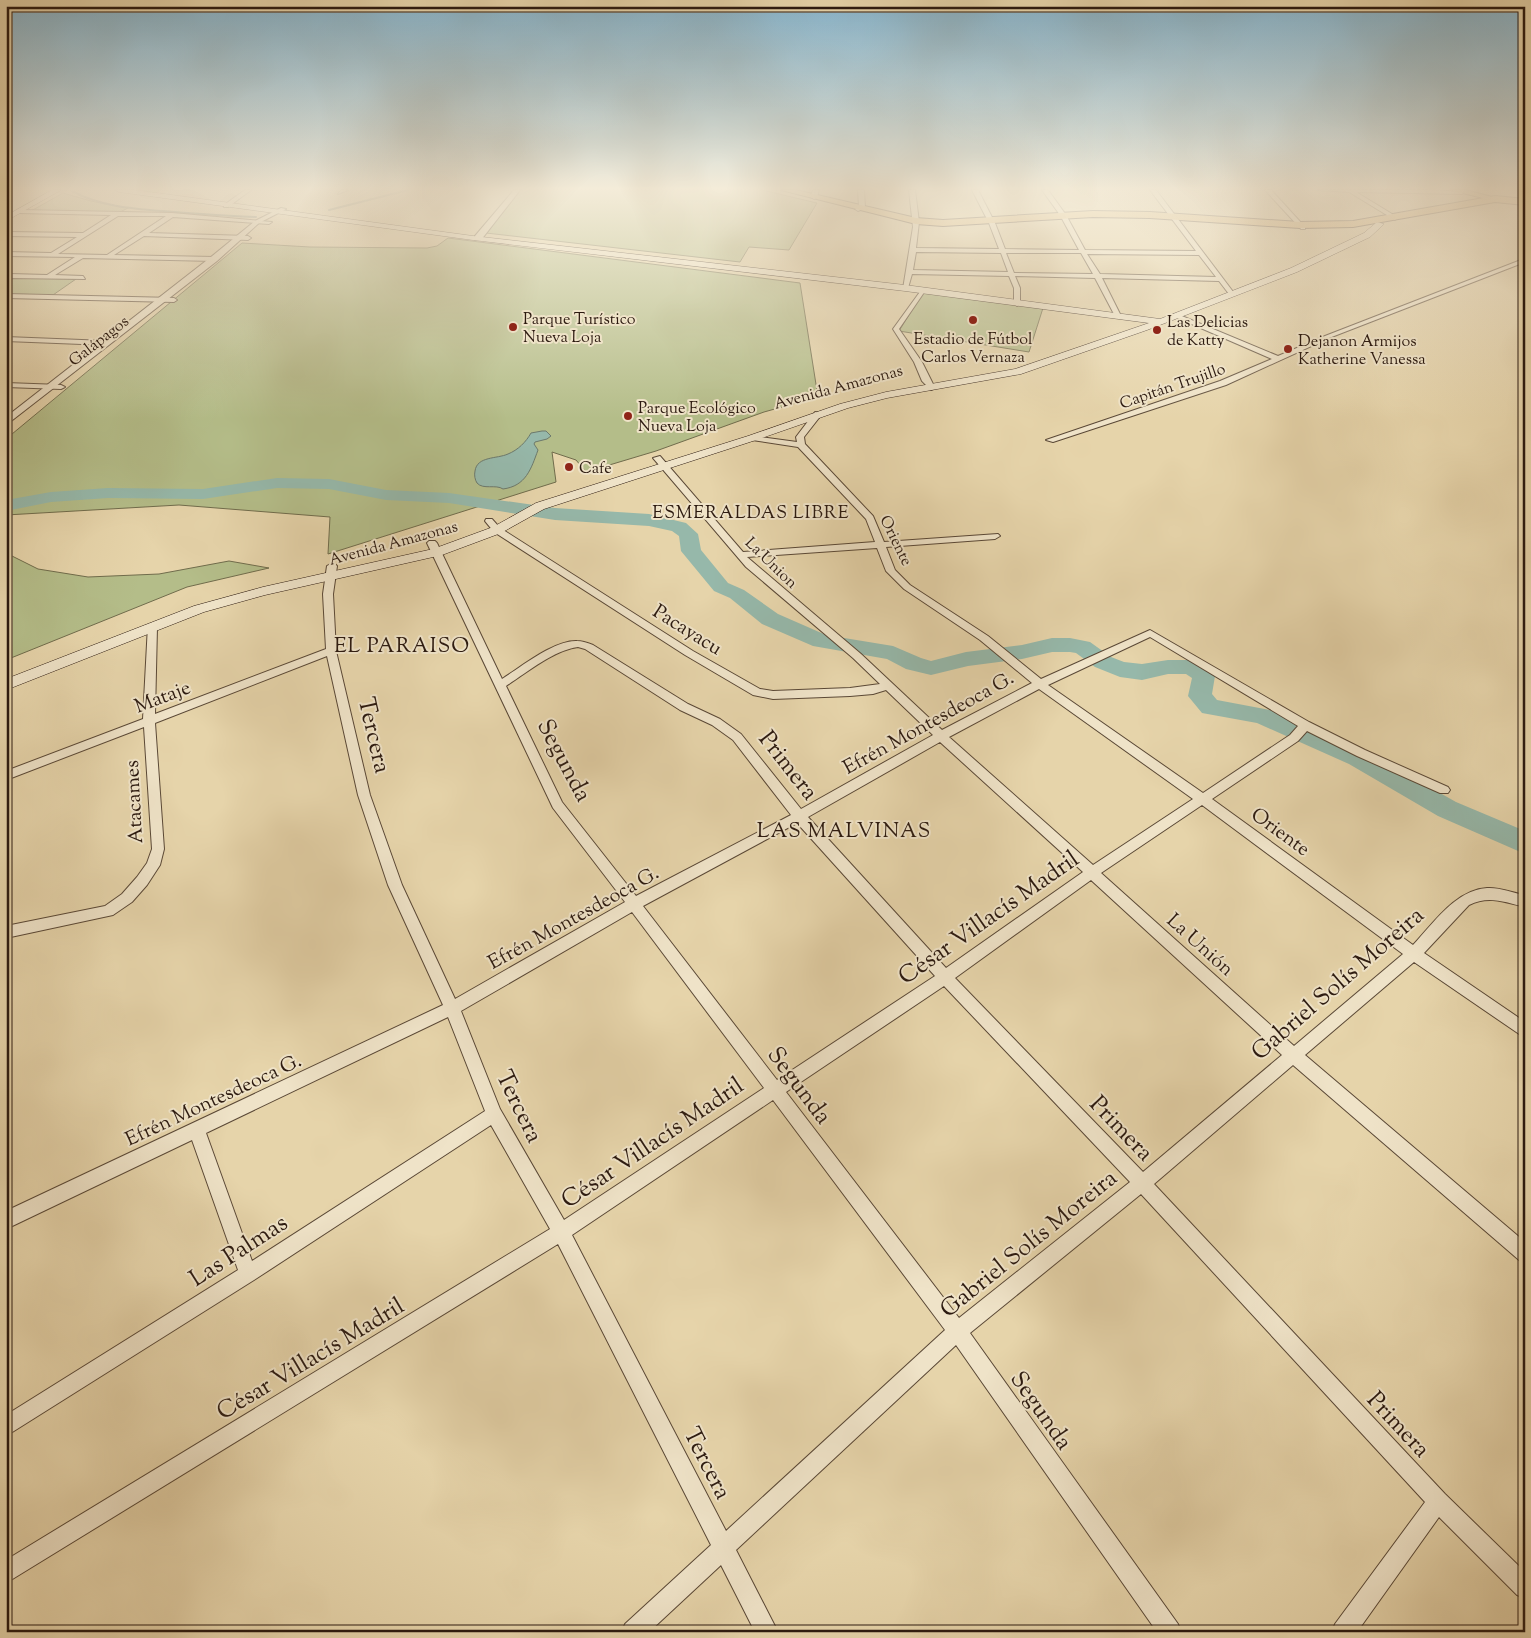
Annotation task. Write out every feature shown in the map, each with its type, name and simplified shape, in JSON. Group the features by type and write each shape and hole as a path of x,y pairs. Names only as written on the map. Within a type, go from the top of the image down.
{"main road":[{"path":"733,266 1017,302"},
{"name":"Avenida Amazonas","path":"6,685 199,609 331,572 434,547 498,523 537,502 661,462 835,401 880,389 1017,372 1161,321 1301,266"},
{"path":"906,287 1161,321"},
{"path":"1116,314 1130,318 1161,321"},
{"name":"Avenida Amazonas","path":"661,462 752,438 818,414 886,395 928,384 1014,368 1127,328 1134,324 1130,318"},
{"name":"Avenida Amazonas","path":"6,673 198,599 260,581 331,572"}],"street":[{"path":"48,277 65,266"},
{"name":"Galápagos","path":"6,422 49,386 205,266"},
{"name":"Galápagos","path":"6,433 61,387 174,300 211,266"},
{"path":"906,287 911,266"},
{"path":"1008,266 1017,288 1017,302"},
{"path":"1091,266 1116,314"},
{"path":"1211,266 1231,293"},
{"name":"Capitán Trujillo","path":"1050,440 1224,383 1372,318 1509,266"},
{"path":"910,272 1221,279"},
{"path":"8,277 83,278 55,297"},
{"path":"922,290 896,329 918,362 928,384"},
{"path":"6,296 174,300"},
{"path":"6,304 19,296"},
{"path":"1175,315 1278,359"},
{"path":"6,339 107,342"},
{"path":"6,385 61,387"},
{"path":"752,438 801,445 800,437 818,414"},
{"name":"Oriente","path":"801,445 863,510 874,527 891,571 901,582 984,638 1040,684 1204,800 1414,954 1525,1031"},
{"name":"La Union","path":"661,462 749,565 857,656"},
{"name":"Pacayacu","path":"498,523 689,653 757,692 773,695 850,692 873,690 889,685"},
{"path":"741,555 996,536"},
{"name":"Segunda","path":"434,547 557,805 957,1332 1170,1632"},
{"name":"Tercera","path":"331,572 328,594 332,651 364,795 395,885 452,1008 494,1114 561,1232 767,1632"},
{"name":"Atacames","path":"6,932 108,911 127,898 153,865 158,849 149,721 152,627"},
{"name":"Efrén Montesdeoca G.","path":"6,1220 452,1008 634,904 799,816 941,736 1040,684 1150,633 1300,731"},
{"name":"Primera","path":"500,685 554,651 568,645 578,644 589,647 684,707 716,722 738,737 799,816 945,977 1142,1183 1438,1501 1525,1588"},
{"name":"Mataje","path":"6,776 332,651"},
{"name":"La Unión","path":"857,656 941,736 1294,1056 1525,1254"},
{"path":"1300,731 1361,753 1444,790"},
{"name":"César Villacís Madril","path":"6,1572 561,1232 945,977 1093,872 1204,800 1300,731"},
{"name":"Gabriel Solís Moreira","path":"633,1632 957,1332 1142,1183 1414,954 1464,900 1489,892 1525,901"},
{"name":"Las Palmas","path":"6,1426 248,1274 494,1114"},
{"path":"196,1129 248,1274"},
{"path":"1343,1632 1438,1501"}],"green space":[{"path":"214,266 670,266 800,283 818,397 764,412 656,451 586,472 576,460 552,452 556,482 328,554 330,517 179,505 6,515 6,439"},
{"path":"13,278 76,279 53,295 6,294 6,282"},
{"name":"Estadio de Fútbol Carlos Vernaza","path":"923,292 1043,308 1029,352 899,331"},
{"path":"6,553 38,569 88,577 159,574 229,561 269,568 187,587 6,660"}],"shaded area":[{"path":"546,431 551,436 535,442 534,444 538,450 530,470 517,484 503,489 483,486 477,483 475,473 479,463 483,460 504,456 512,452 527,440 531,433"}],"waterway":[{"path":"6,506 51,497 108,493 203,494 277,483 329,484 386,495 449,498 555,514 649,520 679,527 688,534 691,551 721,587 737,594 770,619 821,641 893,653 914,664 931,668 945,666 966,659 1022,652 1052,645 1082,647 1103,662 1120,669 1142,672 1168,667 1188,667 1199,671 1204,676 1200,696 1210,707 1262,716 1358,758 1447,809 1525,843"}],"place":[{"name":"Estadio de Fútbol Carlos Vernaza","path":"973,320"},
{"name":"Parque Turístico Nueva Loja","path":"513,327"},
{"name":"Las Delicias de Katty","path":"1157,330"},
{"name":"Dejanon Armijos Katherine Vanessa","path":"1288,349"},
{"name":"Parque Ecológico Nueva Loja","path":"628,416"},
{"name":"Cafe","path":"569,467"}],"district":[{"name":"ESMERALDAS LIBRE","path":"751,512"},
{"name":"EL PARAISO","path":"402,645"},
{"name":"LAS MALVINAS","path":"844,830"}]}
